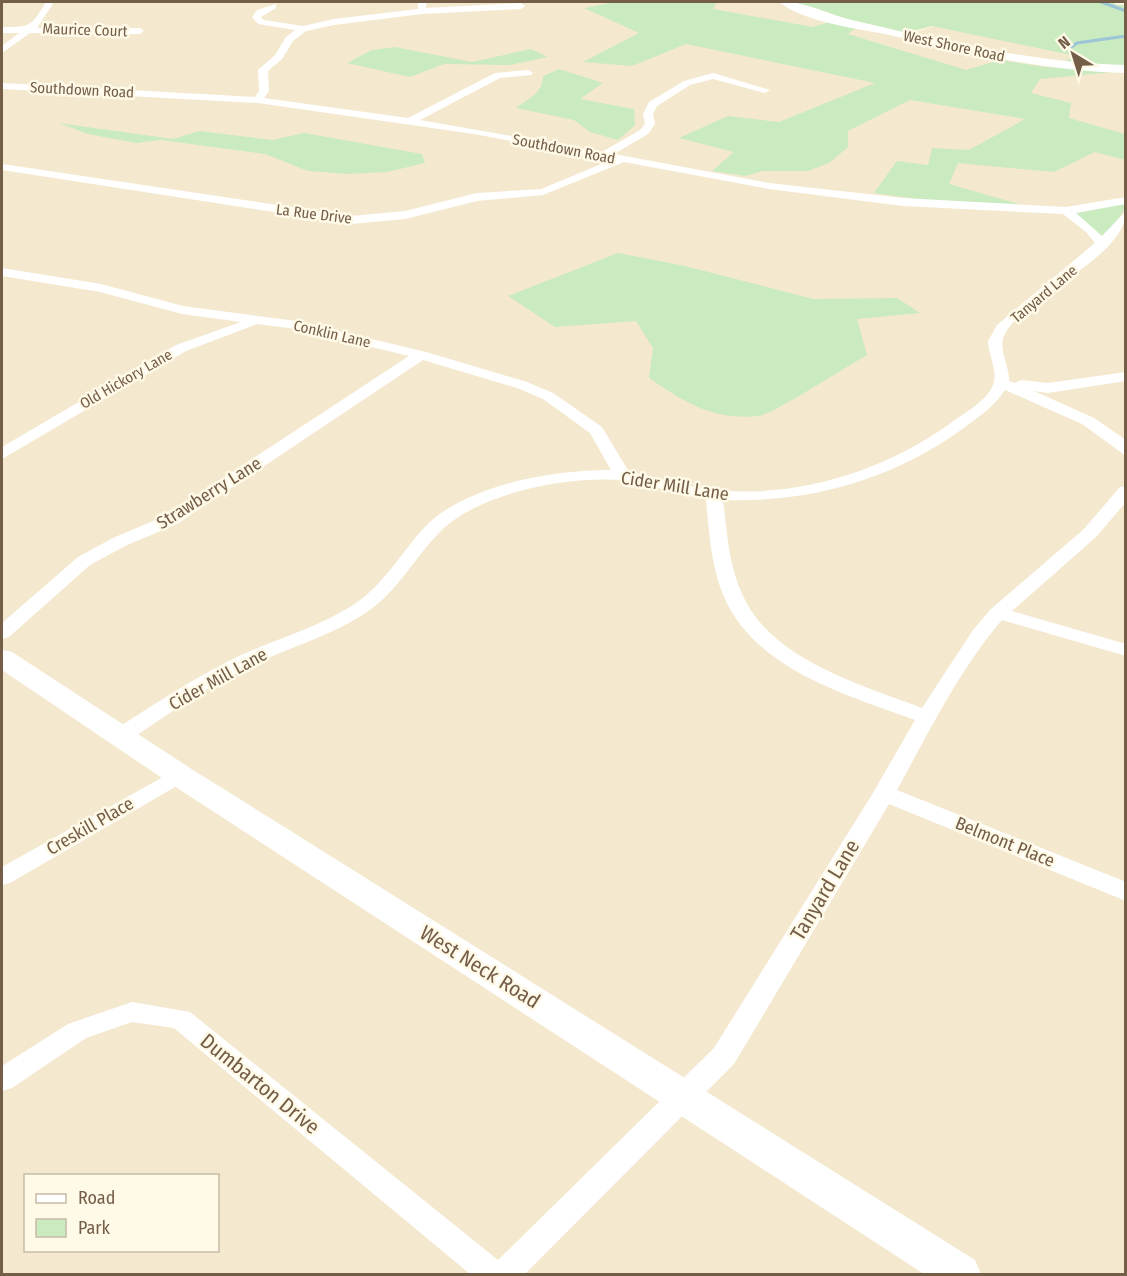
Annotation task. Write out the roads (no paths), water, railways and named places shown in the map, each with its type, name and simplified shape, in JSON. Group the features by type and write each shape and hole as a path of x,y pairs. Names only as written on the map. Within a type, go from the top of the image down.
{"street":[{"path":"2,50 38,23 50,2"},
{"name":"West Shore Road","path":"786,2 846,22 1018,60 1064,67 1125,69"},
{"path":"273,6 260,12 256,17 261,22 303,29 334,22 388,20 422,6 521,6"},
{"name":"Maurice Court","path":"2,30 30,28 140,31"},
{"path":"258,100 264,92 263,70 279,57 290,39 303,29"},
{"path":"411,122 498,75 528,73"},
{"path":"602,156 644,132 650,124 648,114 653,104 687,83 713,76 765,90"},
{"name":"Southdown Road","path":"2,86 258,100 411,122 769,186 884,200 1066,211 1125,200"},
{"name":"La Rue Drive","path":"2,167 351,220 405,215 477,197 543,192 620,160"},
{"path":"1066,211 1090,229 1103,245"},
{"name":"Tanyard Lane","path":"999,389 1001,364 994,345 996,336 1023,307 1103,245 1125,214"},
{"name":"Conklin Lane","path":"2,272 101,288 182,310 296,325 421,355 522,385 548,396 596,430 623,476"},
{"name":"Old Hickory Lane","path":"2,454 172,352 258,320"},
{"name":"Strawberry Lane","path":"2,633 84,561 119,542 171,520 421,355"},
{"path":"999,389 1048,388 1125,376"},
{"path":"999,389 1101,430 1122,444 1125,451"},
{"name":"Cider Mill Lane","path":"120,736 236,665 337,621 374,599 396,577 438,523 473,503 516,488 559,479 623,476 714,495 768,496 818,489 876,472 915,453 954,428 999,389"},
{"name":"Tanyard Lane","path":"505,1275 682,1095 724,1056 884,793 927,717 981,634 998,613 1090,533 1125,491"},
{"path":"714,495 718,535 729,580 740,609 753,628 790,657 837,683 927,717"},
{"path":"998,613 1125,650"},
{"name":"West Neck Road","path":"2,658 178,775 682,1095 960,1275"},
{"name":"Creskill Place","path":"2,877 178,775"},
{"name":"Belmont Place","path":"884,793 1125,892"},
{"name":"Dumbarton Drive","path":"2,1080 76,1031 132,1012 181,1019 492,1275"}],"waterway":[{"path":"1101,2 1126,11"},
{"path":"1070,48 1077,43 1126,36"}]}
